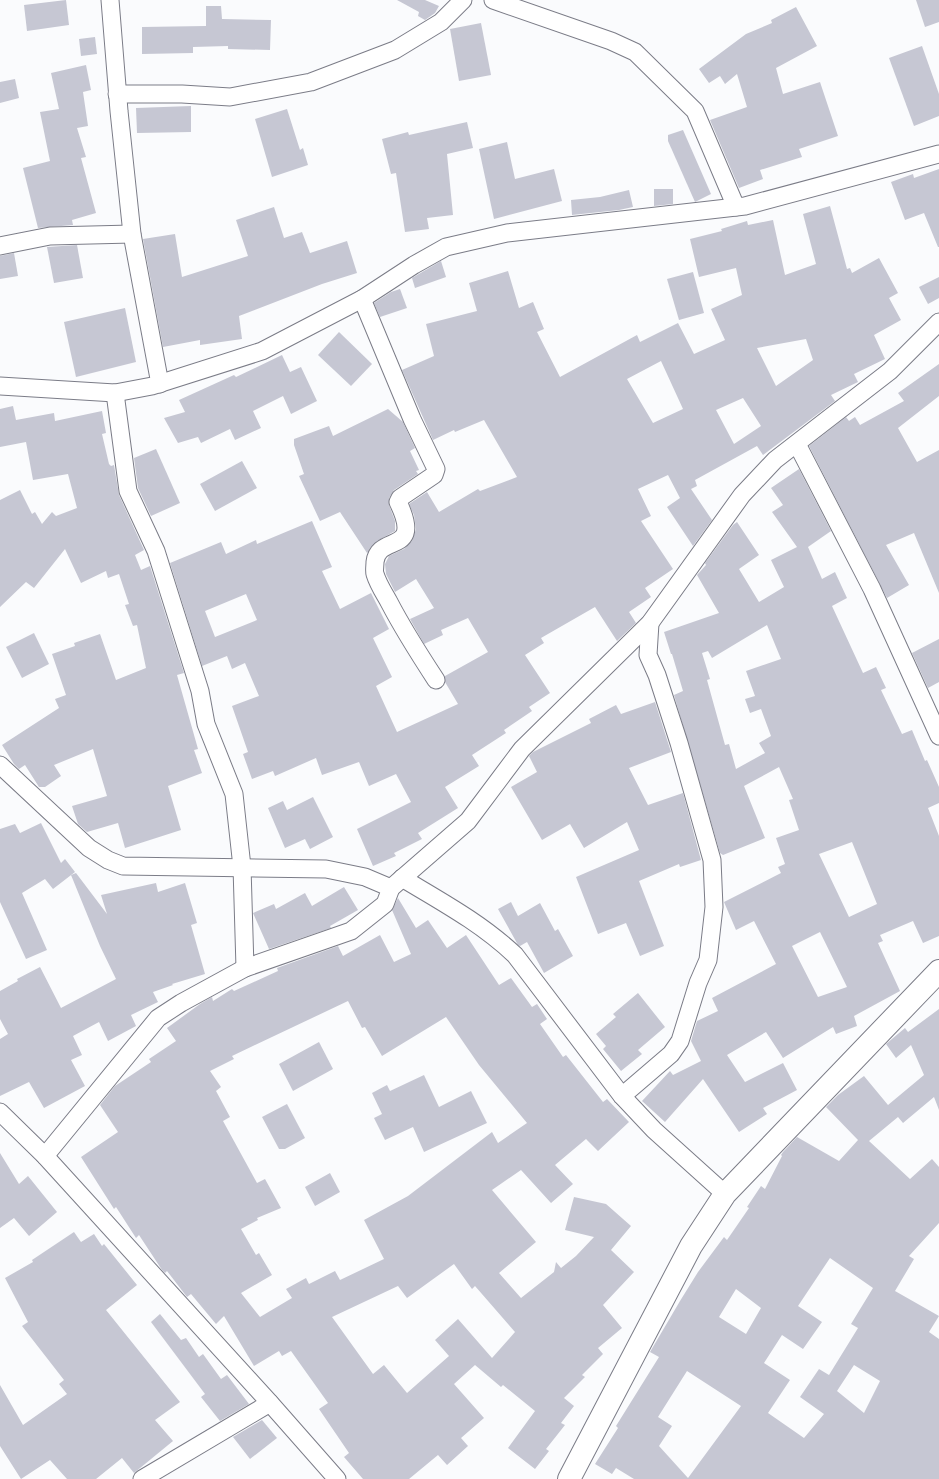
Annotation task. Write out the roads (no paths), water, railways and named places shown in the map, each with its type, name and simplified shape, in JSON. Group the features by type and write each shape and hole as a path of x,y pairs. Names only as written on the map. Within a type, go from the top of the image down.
{"street":[{"path":"110,0 117,94 132,234 160,384"},
{"path":"117,94 182,94 230,97 311,82 396,50 441,22 463,0"},
{"path":"493,0 611,41 635,52 695,111 736,207"},
{"path":"0,386 115,393 160,384 262,352 362,298 446,246 507,233 736,207 823,186 939,154"},
{"path":"0,246 50,236 132,234"},
{"path":"362,298 412,419 436,469 434,475 400,498 398,502 407,524 407,532 402,538 381,552 375,560 374,573 410,640 436,680"},
{"path":"45,1156 158,1018 181,1003 245,968 351,931 385,904 397,883 468,821 522,750 650,623 742,495 775,460 890,371 939,322"},
{"path":"115,393 128,491 156,551 200,691 206,724 234,794 242,867 245,968"},
{"path":"797,444 872,589 939,736"},
{"path":"622,1096 671,1054 680,1041 698,983 708,960 714,907 712,860 679,742 657,675 648,655 650,623"},
{"path":"0,765 89,848 108,860 123,866 326,869 397,883 468,917 498,938 515,955 622,1096 654,1130 725,1194"},
{"path":"569,1479 690,1246 725,1194 939,971"},
{"path":"0,1112 45,1156 270,1403 337,1479"},
{"path":"142,1479 270,1403"}]}
